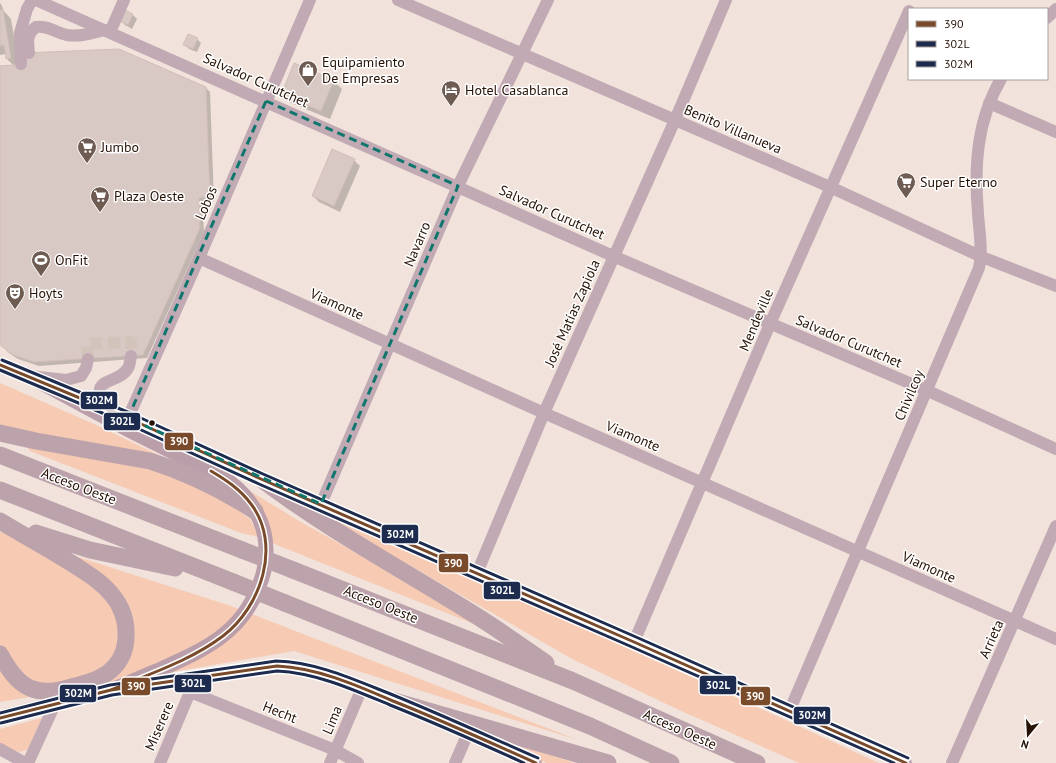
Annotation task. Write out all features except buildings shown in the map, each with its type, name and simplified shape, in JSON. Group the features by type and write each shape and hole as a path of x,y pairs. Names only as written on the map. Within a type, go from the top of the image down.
{"highway":[{"path":"0,433 36,441 150,461 198,479 256,510"},
{"name":"Acceso Oeste","path":"2,456 573,681 757,763"},
{"path":"261,478 291,502 357,545 486,622 573,681"},
{"path":"3,491 590,726 672,763"},
{"path":"0,521 90,550 215,575"},
{"path":"0,521 64,558 100,582 110,592 118,604 124,618 126,632 122,657 112,670 87,683 59,690 40,691 26,686 12,673 0,654"},
{"path":"394,701 608,763"}],"main road":[{"path":"0,365 105,408 261,478"},
{"path":"0,718 111,690 200,651 225,635 244,615 257,591 263,575 265,563 265,535 262,525 256,510 243,493 221,476 127,429 27,375"}],"street":[{"path":"21,64 20,33 27,9 32,0"},
{"name":"Salvador Curutchet","path":"36,0 613,256 928,391 1056,449"},
{"path":"29,53 29,34 36,27 45,27 62,34 73,36 107,31 124,0"},
{"name":"Lobos","path":"128,418 199,258 310,0"},
{"name":"Benito Villanueva","path":"398,0 830,187 982,257 1056,286"},
{"name":"Navarro","path":"321,504 458,186 548,0"},
{"name":"José Matías Zapiola","path":"477,573 544,413 675,120 726,0"},
{"path":"1048,17 1056,8"},
{"name":"Mendeville","path":"634,642 770,324 908,12"},
{"name":"Chivilcoy","path":"789,712 980,268 982,257 977,206 976,162 981,130 989,103 1000,80"},
{"path":"989,103 1056,132"},
{"name":"Viamonte","path":"199,258 544,413 1056,639"},
{"path":"105,408 99,398 99,389 105,382 122,374 128,368 131,356"},
{"path":"27,375 66,380 81,376 86,368 88,359"},
{"path":"261,478 906,763"},
{"name":"Arrieta","path":"952,763 1056,526"},
{"path":"111,690 276,666 292,666 362,688 536,763"},
{"name":"Miserere","path":"160,763 190,692 188,678"},
{"name":"Lima","path":"330,763 362,688"},
{"name":"Hecht","path":"190,692 335,750 358,763"},
{"path":"0,749 26,763 55,704"},
{"path":"455,763 468,733"}],"highlighted area":[{"path":"266,101 458,186 321,504 128,418"}],"shaded area":[{"path":"0,383 94,424 169,460 250,519 259,537 241,533 30,451 15,432 0,425"},
{"path":"245,488 301,522 444,602 484,628 272,543 269,527 263,513"},
{"path":"335,517 572,622 879,763 799,763 679,710 572,659 338,524 334,519"},
{"path":"0,532 228,605 578,740 294,651 0,702"},
{"path":"42,718 28,749 20,752 10,749 0,743 0,729"},
{"path":"490,739 531,749 575,763 547,763"}],"tunnel":[{"path":"88,359 87,344 131,342 131,356"}],"transit line":[{"name":"302M","path":"2,360 130,413 263,474 908,758"},
{"name":"390","path":"0,365 128,418 261,479 906,763"},
{"name":"302L","path":"0,370 126,423 259,484 894,763"},
{"name":"390","path":"111,690 183,660 210,645 236,624 248,609 257,592 263,574 266,556 265,538 260,520 251,504 242,494 227,481 211,471"},
{"name":"302M","path":"0,713 110,685 276,661 291,662 321,668 350,678 430,710 538,758"},
{"name":"390","path":"0,718 111,690 277,666 292,667 351,683 447,723 536,763"},
{"name":"302L","path":"1,723 112,695 277,671 292,672 349,688 441,726 524,763"}],"place":[{"name":"Equipamiento De Empresas","path":"308,87"},
{"name":"Hotel Casablanca","path":"451,107"},
{"name":"Jumbo","path":"87,164"},
{"name":"Super Eterno","path":"906,199"},
{"name":"Plaza Oeste","path":"100,213"},
{"name":"OnFit","path":"41,277"},
{"name":"Hoyts","path":"15,310"}]}
